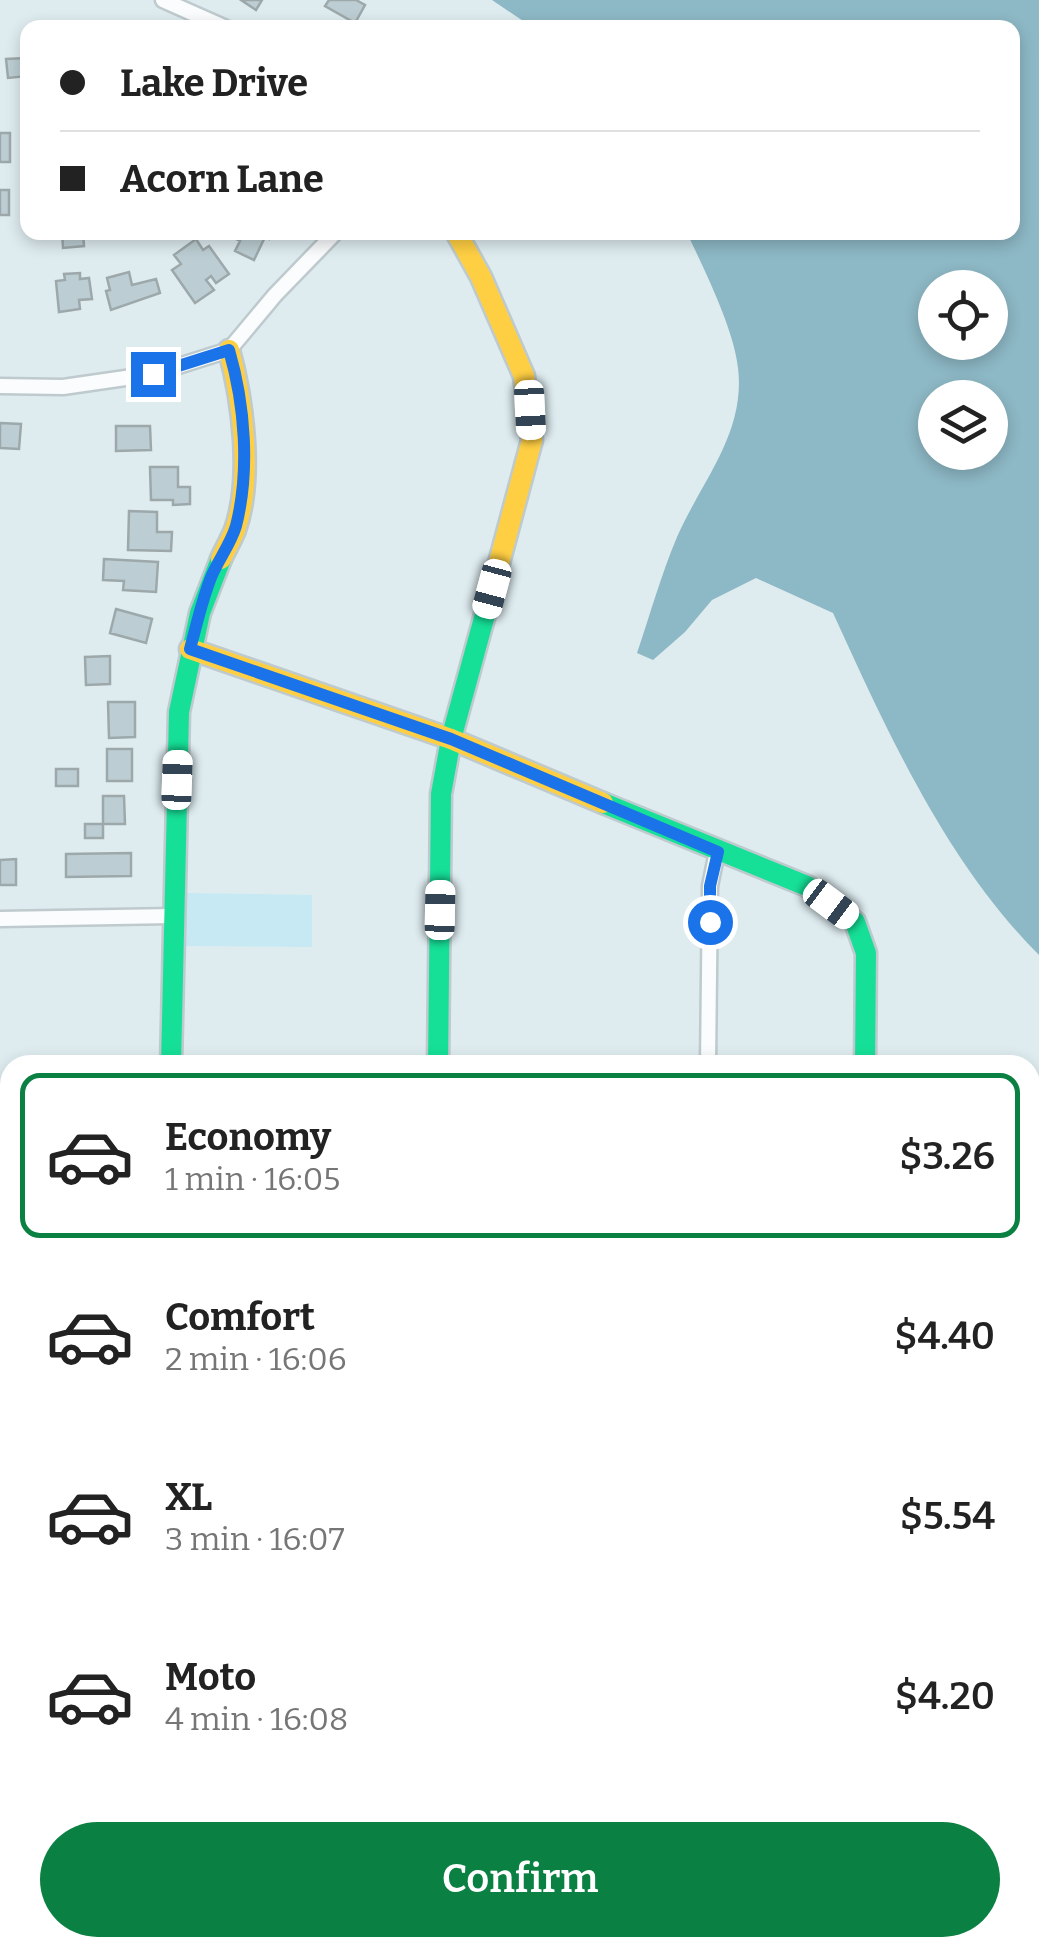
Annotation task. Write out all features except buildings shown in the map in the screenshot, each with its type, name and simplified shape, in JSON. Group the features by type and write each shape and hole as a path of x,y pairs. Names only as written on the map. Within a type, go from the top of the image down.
{"street":[{"path":"163,0 208,20"},
{"path":"0,386 62,387 153,374 229,350 275,294 328,240"},
{"path":"438,1055 441,794 451,739 532,440 524,376 460,240"},
{"path":"171,1055 179,712 190,649 212,576 235,530 242,493 241,418 229,350"},
{"path":"190,649 451,739 807,886 855,922 866,953 865,1055"},
{"path":"708,1055 710,886 718,852"},
{"path":"0,919 172,916"}],"shaded area":[{"path":"492,0 1039,0 1039,955 975,879 947,837 897,749 833,613 756,578 712,600 685,632 653,660 637,653 677,537 729,436 739,392 731,336 690,240 1020,240 1020,20 522,20"},
{"path":"185,893 312,895 312,947 185,946"}],"traffic: fast":[{"path":"171,1055 179,712 200,613 221,559"},
{"path":"438,1055 441,794 451,739 492,589"},
{"path":"603,803 807,886 855,922 866,953 865,1055"}],"traffic: slow":[{"path":"460,240 524,376 532,440 492,589"},
{"path":"221,559 235,530 245,464 242,416 229,350"},
{"path":"190,649 451,739 603,803"}],"route":[{"path":"153,374 229,350 237,380 243,437 242,493 235,530 212,576 190,649 451,739 718,852 710,886 710,922"}]}
